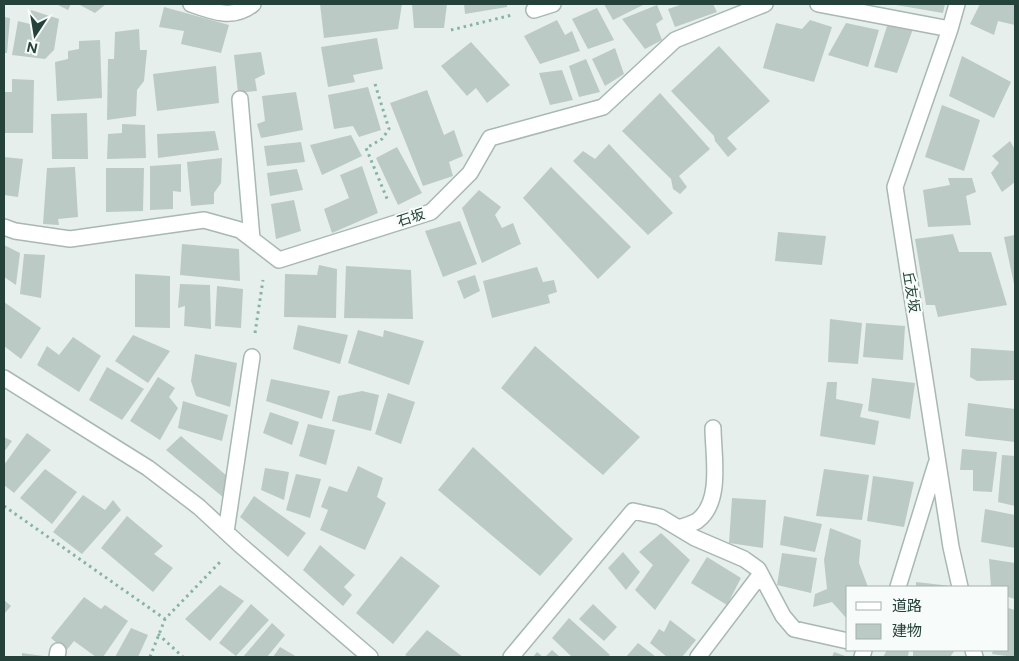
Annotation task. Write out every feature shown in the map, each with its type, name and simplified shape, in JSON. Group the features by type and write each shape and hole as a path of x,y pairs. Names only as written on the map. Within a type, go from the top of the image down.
{"street":[{"path":"192,4 227,14 246,10 253,4"},
{"path":"534,10 554,4"},
{"name":"石坂","path":"4,227 15,231 70,239 204,220 240,230 279,260 431,212 470,173 490,138 603,107 675,40 765,4"},
{"path":"818,4 950,29"},
{"name":"丘友坂","path":"957,4 895,187 937,460 960,586"},
{"path":"240,99 252,239"},
{"path":"226,532 252,357"},
{"path":"4,378 148,468 199,507 238,544 370,657"},
{"path":"679,528 697,520 709,507 713,490 713,428"},
{"path":"898,586 937,460"},
{"path":"511,657 633,511 660,516 695,538 744,559 758,570 784,616 794,629 846,641"},
{"path":"698,657 760,575"}],"path":[{"path":"451,30 534,10"},
{"path":"375,84 389,129 382,139 366,148 397,222"},
{"path":"252,357 264,277"},
{"path":"4,506 165,619"},
{"path":"150,657 165,619 238,544"},
{"path":"158,634 183,657"}],"building":[{"path":"56,4 71,4 68,10"},
{"path":"78,4 106,4 95,13"},
{"path":"320,4 402,4 398,29 324,38"},
{"path":"412,4 447,4 444,28 414,28"},
{"path":"464,4 507,4 507,7 465,14"},
{"path":"604,4 645,4 613,20"},
{"path":"683,4 713,4 717,12 675,27 668,9"},
{"path":"890,4 945,4 943,13"},
{"path":"980,4 1015,4 1015,25 998,21 994,35 970,24"},
{"path":"657,5 663,19 656,24 662,40 645,49 622,19"},
{"path":"164,7 229,25 221,53 181,44 184,31 159,27"},
{"path":"597,8 614,40 588,49 572,19"},
{"path":"31,10 59,19 54,50 45,59 12,55 18,21 30,24"},
{"path":"4,17 10,18 7,53 4,53"},
{"path":"557,20 565,35 572,31 580,51 540,64 524,36"},
{"path":"810,20 832,27 814,82 763,68 776,23 802,29"},
{"path":"846,23 879,30 868,67 828,55"},
{"path":"888,23 913,29 897,73 874,67"},
{"path":"139,29 140,50 147,50 144,81 137,90 136,116 107,120 108,59 114,59 115,32"},
{"path":"377,38 383,69 353,75 355,82 328,87 321,47"},
{"path":"100,40 102,98 57,101 55,62 68,59 68,51 79,49 79,41"},
{"path":"471,42 510,85 487,103 476,88 467,96 441,66"},
{"path":"719,46 770,101 727,138 737,149 728,157 715,141 714,136 671,91"},
{"path":"615,48 624,74 605,86 592,59"},
{"path":"261,52 265,74 255,79 257,91 238,93 234,55"},
{"path":"962,56 1011,82 994,118 949,96"},
{"path":"586,59 600,92 579,97 569,66"},
{"path":"216,66 219,103 157,111 153,74"},
{"path":"562,70 573,100 550,105 539,73"},
{"path":"12,79 34,80 33,133 4,133 4,92 12,92"},
{"path":"368,87 381,130 359,137 353,126 334,129 328,95"},
{"path":"427,90 444,135 454,130 463,156 449,162 453,176 423,186 390,103"},
{"path":"296,92 303,130 261,138 257,124 265,121 262,96"},
{"path":"660,93 710,149 679,176 687,187 680,194 673,189 671,179 622,131"},
{"path":"942,105 980,120 964,171 925,157"},
{"path":"87,113 88,159 52,159 51,114"},
{"path":"122,124 145,125 146,158 107,159 108,134 122,133"},
{"path":"215,131 219,150 158,158 157,134"},
{"path":"351,135 362,156 322,175 310,145"},
{"path":"1010,141 1014,148 1015,146 1015,182 1002,192 991,173 999,163 992,156"},
{"path":"301,142 305,162 267,166 264,146"},
{"path":"609,144 673,213 648,235 573,161 583,151 595,159"},
{"path":"397,147 422,193 398,205 376,158"},
{"path":"4,157 23,159 18,197 4,195"},
{"path":"222,158 221,183 214,193 214,204 191,206 187,162"},
{"path":"181,164 181,192 173,191 173,209 150,210 150,166"},
{"path":"362,166 378,213 332,233 324,209 349,198 340,175"},
{"path":"75,167 78,217 58,219 59,225 43,224 47,168"},
{"path":"551,167 631,247 598,279 523,198"},
{"path":"106,168 144,168 143,211 106,212"},
{"path":"297,169 303,190 270,196 267,173"},
{"path":"948,178 972,178 976,192 966,196 971,225 928,227 923,190 950,185"},
{"path":"479,190 501,207 495,215 502,228 513,223 521,244 482,263 462,208"},
{"path":"294,200 301,231 276,239 271,204"},
{"path":"460,221 477,264 443,277 425,231"},
{"path":"778,232 826,236 822,265 775,261"},
{"path":"953,234 959,252 991,252 1007,305 938,317 935,305 926,305 915,239"},
{"path":"1015,235 1015,284 1014,284 1004,237"},
{"path":"182,244 239,249 240,281 180,275"},
{"path":"4,245 20,253 16,285 4,277"},
{"path":"24,254 45,255 41,298 20,294"},
{"path":"319,265 337,269 336,318 284,317 285,274 317,275"},
{"path":"346,266 411,270 413,319 344,318"},
{"path":"537,267 543,282 554,280 557,292 548,295 550,303 492,318 483,281"},
{"path":"135,274 170,276 170,328 135,327"},
{"path":"475,275 480,291 464,299 457,281"},
{"path":"180,284 210,285 211,329 184,326 185,306 178,308"},
{"path":"217,286 243,289 241,328 215,326"},
{"path":"4,302 41,328 21,359 4,346"},
{"path":"830,319 862,323 858,364 828,362"},
{"path":"866,323 905,326 903,360 863,357"},
{"path":"298,325 348,335 340,364 293,349"},
{"path":"358,330 383,337 384,330 424,341 409,385 348,363"},
{"path":"133,335 170,351 148,383 115,361"},
{"path":"73,337 101,356 79,392 37,365 47,346 59,355"},
{"path":"535,346 640,437 603,475 501,388"},
{"path":"971,348 1015,351 1015,380 977,381 970,377"},
{"path":"195,354 237,363 230,407 196,396 191,381"},
{"path":"107,367 144,389 122,420 89,400"},
{"path":"158,377 175,388 169,397 178,408 160,440 130,421"},
{"path":"872,378 915,383 910,419 868,411"},
{"path":"271,379 330,391 322,419 266,401"},
{"path":"827,382 837,382 836,399 863,404 860,417 879,421 875,445 820,436"},
{"path":"362,391 379,395 371,431 332,421 338,396"},
{"path":"388,393 415,402 401,444 375,434"},
{"path":"183,401 228,415 222,441 178,428"},
{"path":"968,403 1015,409 1015,442 965,436"},
{"path":"270,412 299,422 292,445 263,433"},
{"path":"308,424 335,430 326,465 299,456"},
{"path":"27,433 51,450 14,493 4,485 4,465"},
{"path":"181,436 228,477 224,498 166,450"},
{"path":"4,437 12,441 4,452"},
{"path":"473,447 573,539 540,576 438,490"},
{"path":"962,449 997,452 992,492 973,491 973,470 960,470"},
{"path":"1002,455 1015,456 1015,506 998,502"},
{"path":"358,466 383,478 377,497 386,503 365,550 320,530 328,510 321,507 329,486 347,492"},
{"path":"265,468 289,472 284,500 261,490"},
{"path":"45,469 77,492 52,524 20,498"},
{"path":"824,469 869,475 862,520 816,516"},
{"path":"296,474 321,479 310,518 286,510"},
{"path":"873,476 914,482 904,527 867,521"},
{"path":"83,495 105,510 113,500 121,510 82,554 53,532"},
{"path":"254,496 306,533 288,557 240,517"},
{"path":"732,498 766,500 763,548 729,543"},
{"path":"985,509 1015,515 1015,548 981,542"},
{"path":"127,516 163,546 154,554 173,568 153,592 101,548"},
{"path":"784,516 822,524 815,552 780,545"},
{"path":"830,528 861,540 859,563 868,586 846,586 846,618 832,602 813,607 815,594 827,589 824,560"},
{"path":"661,533 690,560 655,610 635,590 653,565 639,552"},
{"path":"320,545 355,575 344,587 352,595 343,606 303,570"},
{"path":"623,552 640,572 626,590 608,568"},
{"path":"782,553 817,558 811,593 777,585"},
{"path":"401,556 440,586 393,644 356,613"},
{"path":"707,557 741,578 727,605 691,583"},
{"path":"989,559 1015,563 1015,599 1009,597 1009,586 991,586"},
{"path":"916,582 951,586 916,586"},
{"path":"220,585 244,601 210,641 185,619"},
{"path":"84,597 101,609 105,605 128,621 103,657 96,657 74,641 66,651 51,638"},
{"path":"4,600 11,606 4,614"},
{"path":"251,604 269,620 236,656 219,643"},
{"path":"593,604 617,627 604,641 579,619"},
{"path":"1009,608 1015,610 1014,657 992,654 993,651 1009,651"},
{"path":"569,618 610,655 607,657 572,657 552,638"},
{"path":"670,620 696,640 682,657 667,657 650,643 659,629 664,632"},
{"path":"272,623 285,635 267,657 243,657"},
{"path":"131,628 148,635 138,657 115,657"},
{"path":"427,630 463,657 409,657 405,655"},
{"path":"638,643 656,657 626,657"},
{"path":"280,647 297,657 273,657"},
{"path":"552,650 560,657 545,657"},
{"path":"886,651 909,651 908,657 883,657"},
{"path":"913,651 954,651 950,657 913,657"},
{"path":"537,652 543,657 533,657"},
{"path":"834,652 848,657 832,657"},
{"path":"22,653 43,656 43,657 22,657"}]}
